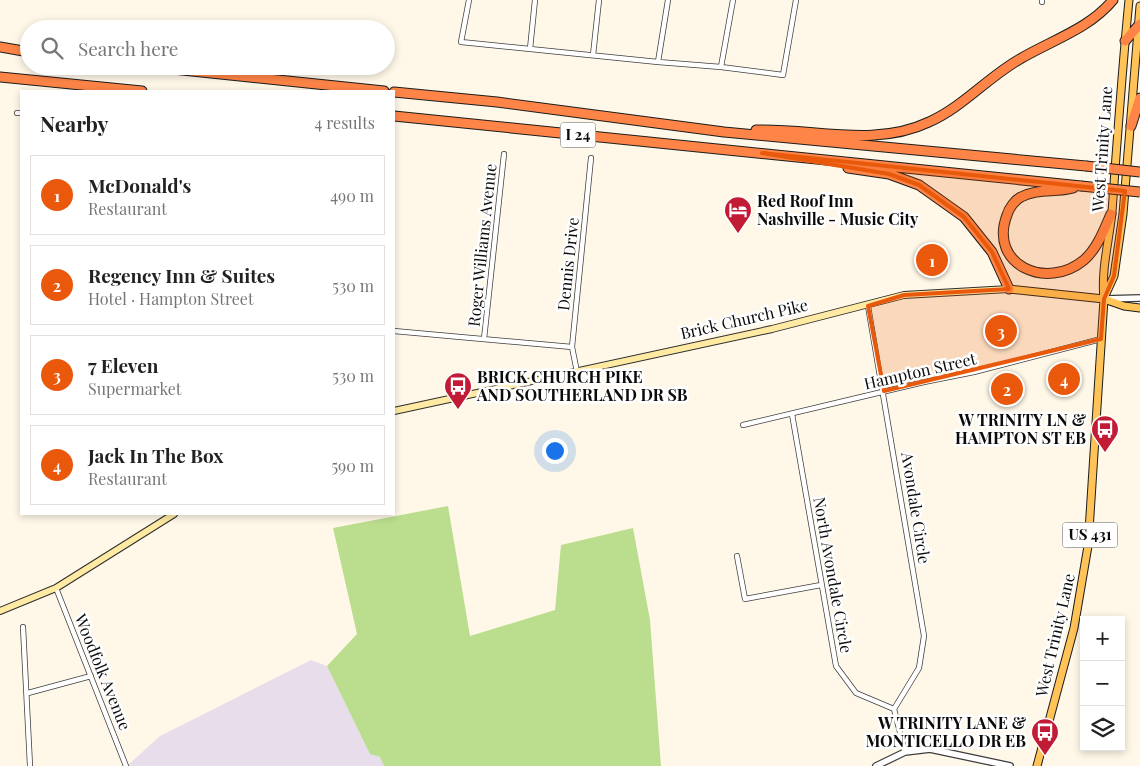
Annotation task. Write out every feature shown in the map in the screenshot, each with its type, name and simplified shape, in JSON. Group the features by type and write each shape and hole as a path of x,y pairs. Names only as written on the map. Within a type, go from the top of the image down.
{"highway":[{"path":"724,132 776,130 852,136 898,133 916,128 946,112 1019,59 1094,20 1113,0"},
{"path":"1125,41 1139,24"},
{"path":"0,47 20,50"},
{"path":"230,75 374,90"},
{"path":"0,77 132,90"},
{"name":"I 24","path":"395,92 497,102 724,132 1140,172"},
{"path":"1131,126 1140,98"},
{"name":"I 24","path":"395,116 1140,192"},
{"path":"762,153 889,174 918,185 964,217 992,252 1009,289"},
{"path":"1080,186 1064,191 1040,190 1019,198 1009,209 1002,233 1009,255 1019,265 1034,273 1050,275 1075,266 1085,260 1097,243 1111,214"}],"main road":[{"name":"West Trinity Lane","path":"1037,766 1074,628 1088,546 1104,299 1102,278 1111,214 1129,0"},
{"name":"West Trinity Lane","path":"1104,299 1114,276 1131,126 1140,6"},
{"name":"Brick Church Pike","path":"395,411 577,372 918,293 1009,289 1104,299 1124,306 1140,308"},
{"path":"0,611 56,588 172,515"}],"street":[{"path":"469,0 461,42 722,67 783,75 796,0"},
{"path":"530,49 535,0"},
{"path":"593,55 599,0"},
{"path":"658,62 668,0"},
{"path":"722,67 733,0"},
{"name":"Roger Williams Avenue","path":"484,339 504,154"},
{"name":"Dennis Drive","path":"577,372 572,348 591,158"},
{"name":"Brick Church Pike","path":"1104,299 1140,298"},
{"name":"Avondale Circle","path":"868,306 884,391 924,636 919,668 894,708"},
{"path":"395,331 572,348"},
{"name":"Hampton Street","path":"743,425 884,391 974,372 1101,338"},
{"name":"North Avondale Circle","path":"792,414 836,666 856,693 894,708"},
{"path":"738,556 745,600 821,585"},
{"name":"Woodfolk Avenue","path":"56,588 126,766"},
{"path":"23,627 28,693 30,766"},
{"path":"28,693 90,676"},
{"path":"894,708 905,752"},
{"path":"876,766 905,752 930,749 1010,766"}],"highlighted area":[{"path":"762,153 1125,191 1114,276 1104,299 1101,339 884,391 868,306 904,295 1009,289 992,252 964,217 919,185 889,174"}],"shaded area":[{"path":"311,660 327,666 370,753 380,757 384,766 127,766 160,736"}],"green space":[{"path":"448,506 470,636 555,610 561,545 633,528 650,620 661,766 384,766 380,757 370,754 327,666 357,634 333,528"}],"place":[{"name":"Red Roof Inn Nashville - Music City","path":"738,234"},
{"name":"McDonald's","path":"932,260"},
{"name":"7 Eleven","path":"1001,331"},
{"name":"Jack In The Box","path":"1064,379"},
{"name":"Regency Inn & Suites","path":"1007,389"},
{"name":"BRICK CHURCH PIKE AND SOUTHERLAND DR SB","path":"458,410"},
{"name":"W TRINITY LN & HAMPTON ST EB","path":"1105,453"},
{"name":"W TRINITY LANE & MONTICELLO DR EB","path":"1045,756"}]}
